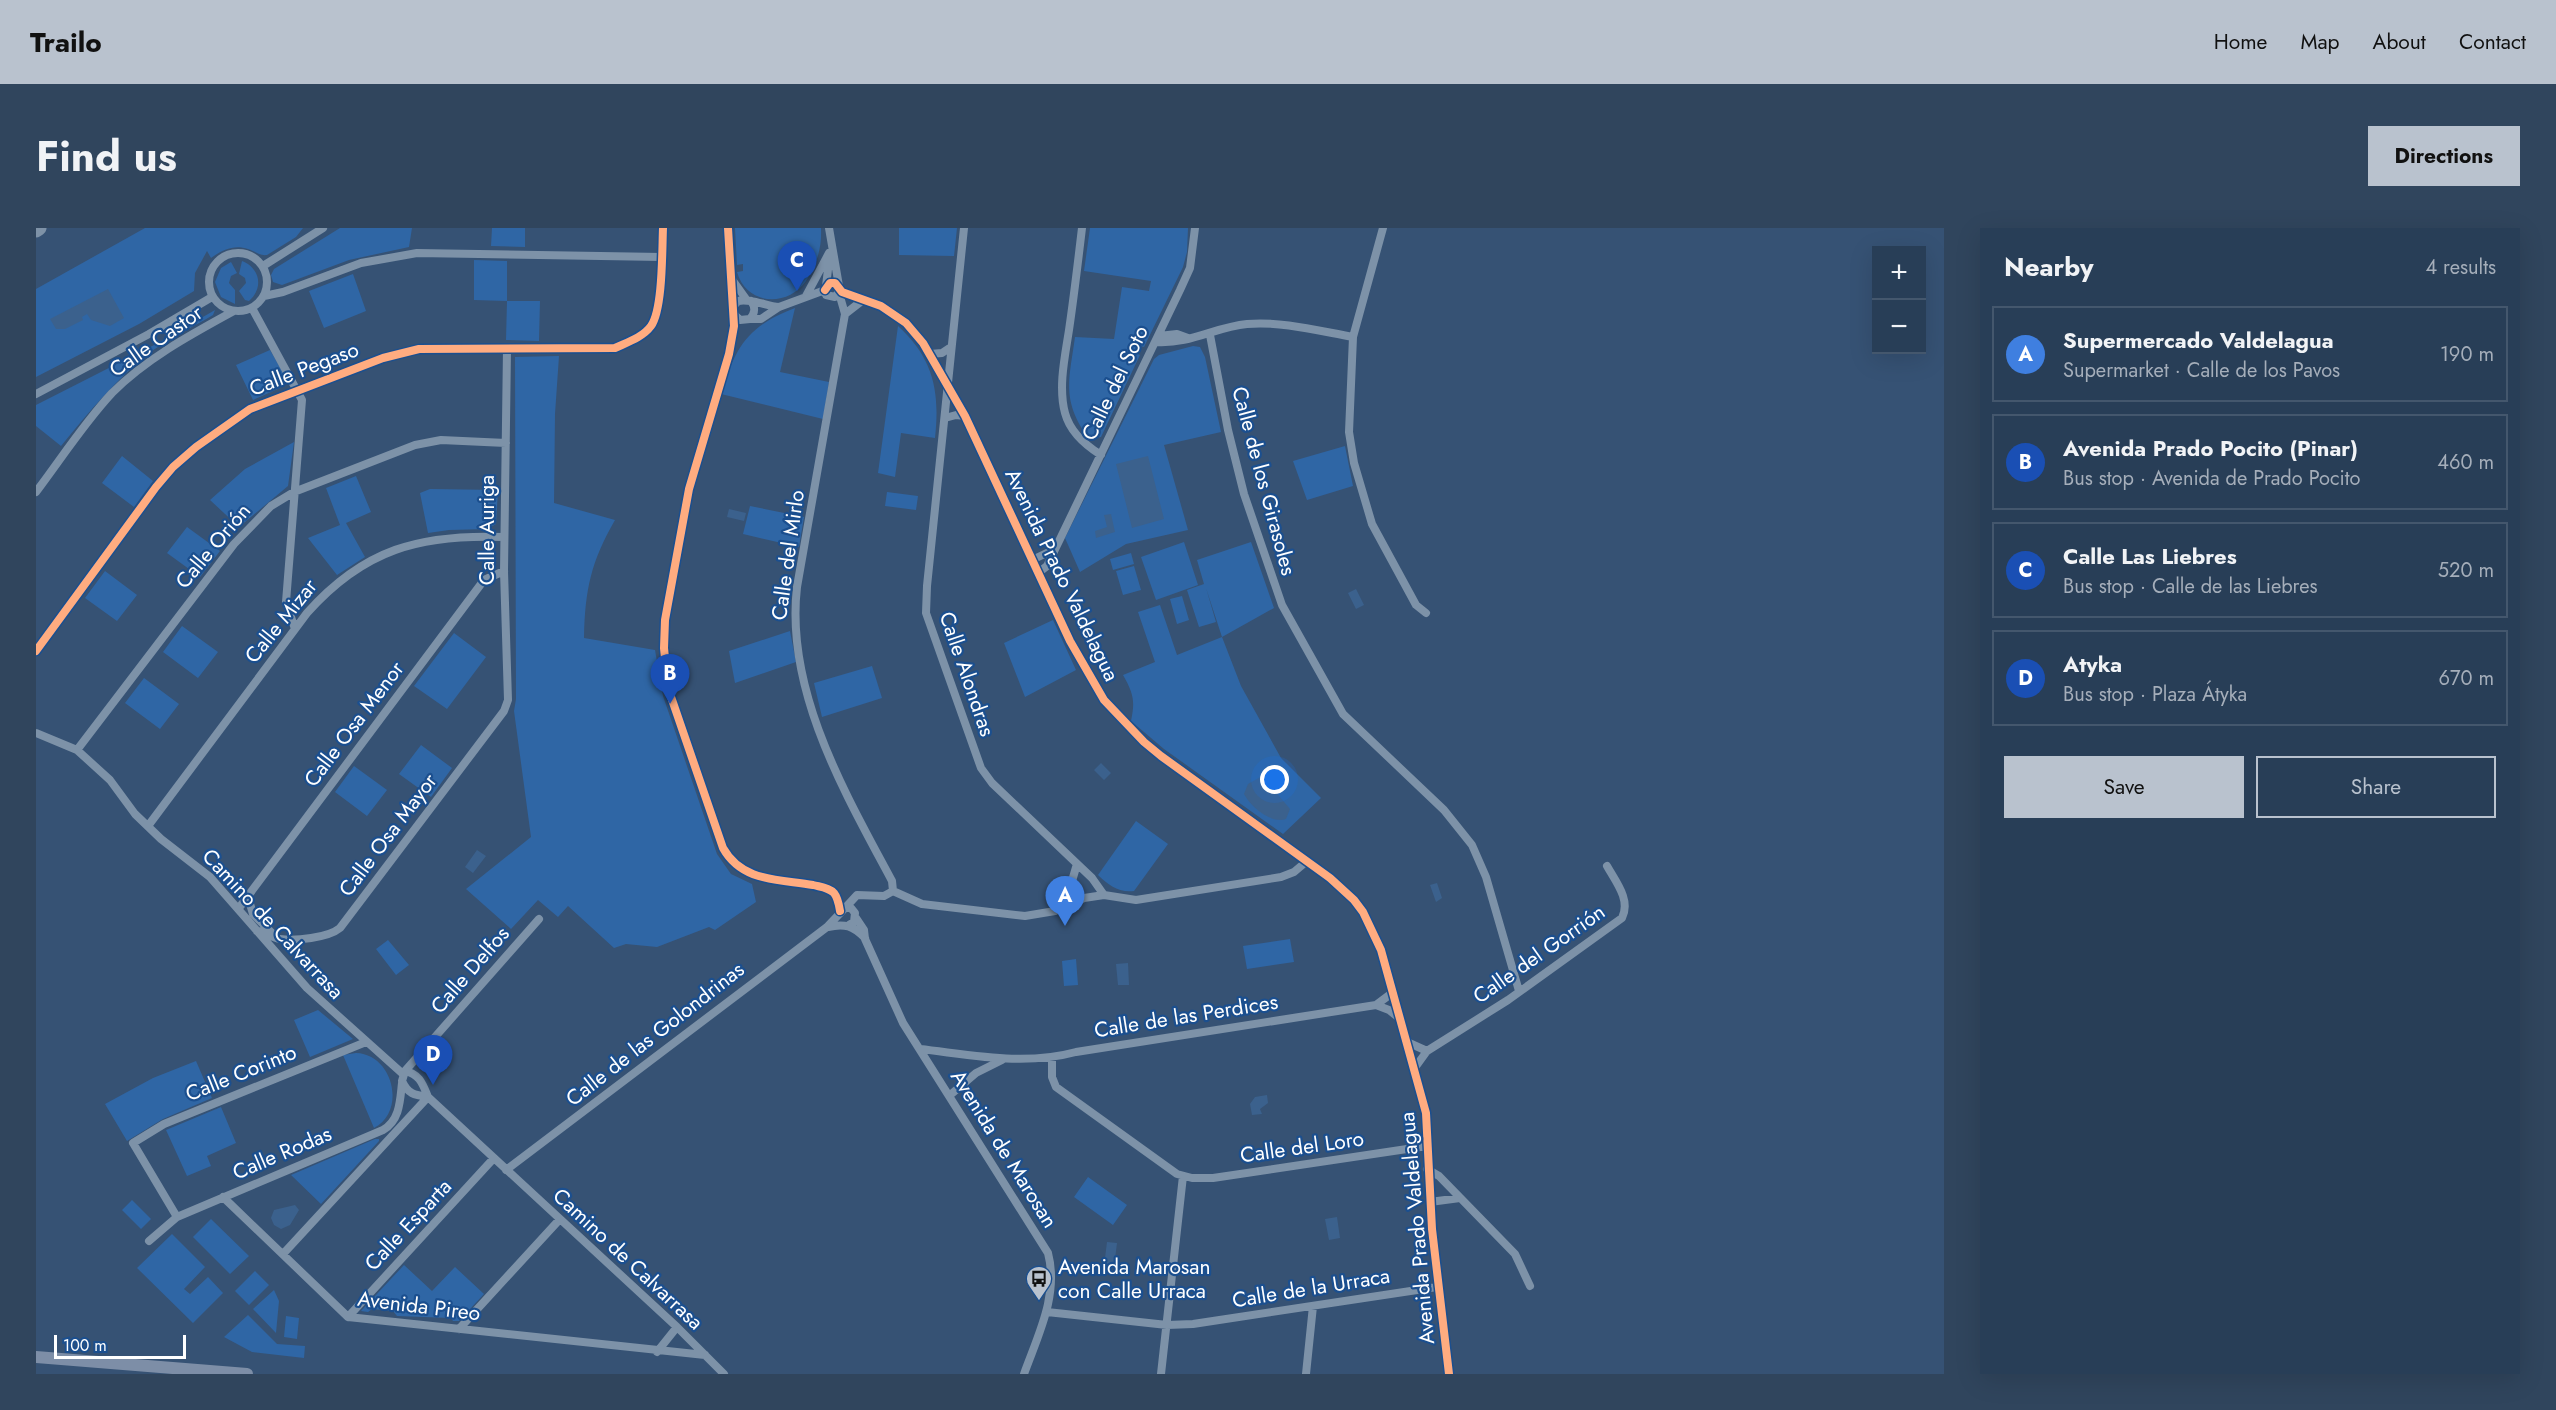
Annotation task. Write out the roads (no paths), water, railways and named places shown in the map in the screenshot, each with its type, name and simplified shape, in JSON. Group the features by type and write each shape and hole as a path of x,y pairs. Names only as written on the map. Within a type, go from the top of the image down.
{"main road":[{"path":"36,1357 247,1374"}],"street":[{"path":"262,266 323,228"},
{"path":"264,296 267,281 262,266 255,258 245,253 234,253 223,256 212,267 208,282 212,297 222,306 234,311 252,308 264,296 283,292 361,263 417,253 662,257 663,228"},
{"path":"728,228 733,310 729,354 689,489 665,620 663,648 668,688 723,848 729,858 747,873 826,888 837,898 843,917 866,939"},
{"path":"733,310 740,320 761,319 779,307 825,288 835,283 839,290 835,297 830,297 825,288 830,242 829,228"},
{"name":"Calle Alondras","path":"964,228 927,586 927,613 981,768 992,783 1092,878 1104,895"},
{"path":"1082,228 1064,366 1063,397 1066,415 1074,431 1085,445 1101,455"},
{"name":"Calle del Soto","path":"1038,573 1047,566 1190,268 1195,228"},
{"path":"1383,228 1353,337 1349,432 1354,463 1372,524 1416,605 1426,613"},
{"name":"Calle del Mirlo","path":"830,242 845,314 797,587 794,626 806,686 820,734 831,763 892,881 893,891"},
{"path":"806,296 829,252"},
{"name":"Calle Pegaso","path":"36,651 173,467 196,447 250,409 383,358 419,348 615,348 641,335 652,325 658,311 662,257"},
{"path":"731,277 755,307 750,320"},
{"name":"Avenida Prado Valdelagua","path":"839,290 881,306 906,323 930,354 965,416 1088,674 1116,714 1161,756 1340,886 1363,912 1381,950 1426,1113 1427,1169 1439,1277 1437,1287 1449,1374"},
{"path":"36,394 149,334 212,297"},
{"path":"733,310 738,301 748,300 779,307"},
{"path":"845,314 863,300"},
{"path":"252,308 302,400 303,412 294,492 286,602 295,629"},
{"name":"Calle Castor","path":"36,492 112,393 140,369 177,343 234,311"},
{"path":"1167,318 1178,334 1189,339"},
{"path":"1157,339 1172,343 1246,324 1270,324 1353,337"},
{"path":"1157,339 1178,334"},
{"name":"Calle de los Girasoles","path":"1210,334 1228,430 1244,494 1282,605 1343,714 1444,810 1472,845 1486,877 1519,991"},
{"path":"930,354 942,353 951,347"},
{"name":"Calle Auriga","path":"504,711 508,700 504,571 507,348"},
{"path":"945,418 956,415 965,416"},
{"name":"Calle Orión","path":"77,750 234,544 271,506 294,492 416,445 441,440 506,443"},
{"name":"Calle Mizar","path":"148,826 295,629 328,590 372,559 401,548 435,538 504,537"},
{"path":"1032,560 1054,550"},
{"name":"Calle Osa Menor","path":"239,908 484,580 504,571"},
{"name":"Calle Osa Mayor","path":"259,927 277,939 326,936 340,928 504,711"},
{"name":"Camino de Calvarrasa","path":"36,733 77,750 110,780 135,814 161,839 199,867 239,908 251,917 292,972 403,1076 413,1072 422,1080 425,1089 424,1097 494,1158 677,1327 724,1374"},
{"path":"843,917 856,894 884,896 893,891 922,904 1010,916 1042,913 1064,908 1084,898 1104,895 1136,900 1266,879 1294,872 1307,861"},
{"path":"1064,908 1077,864"},
{"name":"Calle del Gorrión","path":"1414,1069 1427,1051 1519,991 1622,918 1626,911 1625,900 1607,866"},
{"path":"856,916 857,903 864,894"},
{"path":"248,897 251,917"},
{"path":"843,917 851,908 856,916"},
{"path":"843,917 856,916"},
{"name":"Avenida de Marosan","path":"856,916 903,1023 1048,1253 1052,1276 1047,1312 1024,1374"},
{"name":"Calle de las Golondrinas","path":"506,1170 843,917"},
{"name":"Calle Delfos","path":"403,1076 538,919"},
{"name":"Calle de las Perdices","path":"920,1049 1002,1060 1052,1058 1076,1052 1376,1005 1392,993"},
{"path":"1376,1005 1389,1010 1400,1019"},
{"name":"Calle Corinto","path":"177,1217 133,1143 164,1124 366,1042"},
{"path":"1407,1042 1427,1051"},
{"path":"976,1055 980,1064 979,1071"},
{"path":"1052,1058 1052,1077 1056,1087 1158,1162 1183,1176 1161,1374"},
{"name":"Calle de las Perdices","path":"949,1096 979,1071 1002,1060"},
{"path":"283,1254 394,1127 424,1097 406,1091 403,1076"},
{"path":"394,1127 403,1076"},
{"name":"Calle Rodas","path":"149,1241 177,1217 394,1127"},
{"name":"Calle del Loro","path":"1183,1176 1213,1178 1427,1146"},
{"name":"Calle Esparta","path":"348,1317 494,1158"},
{"path":"1427,1169 1439,1176 1515,1254 1530,1286"},
{"name":"Avenida Pireo","path":"223,1197 348,1317 657,1352 705,1355"},
{"path":"1430,1202 1460,1198"},
{"path":"459,1329 560,1219"},
{"name":"Calle de la Urraca","path":"1047,1312 1167,1325 1193,1324 1437,1287"},
{"path":"1306,1374 1313,1306"},
{"path":"657,1352 677,1327"}],"place":[{"name":"Calle Las Liebres","path":"797,291"},
{"name":"Avenida Prado Pocito (Pinar)","path":"670,704"},
{"name":"Supermercado Valdelagua","path":"1065,926"},
{"name":"Atyka","path":"433,1085"},
{"name":"Avenida Marosan con Calle Urraca","path":"1039,1302"}]}
